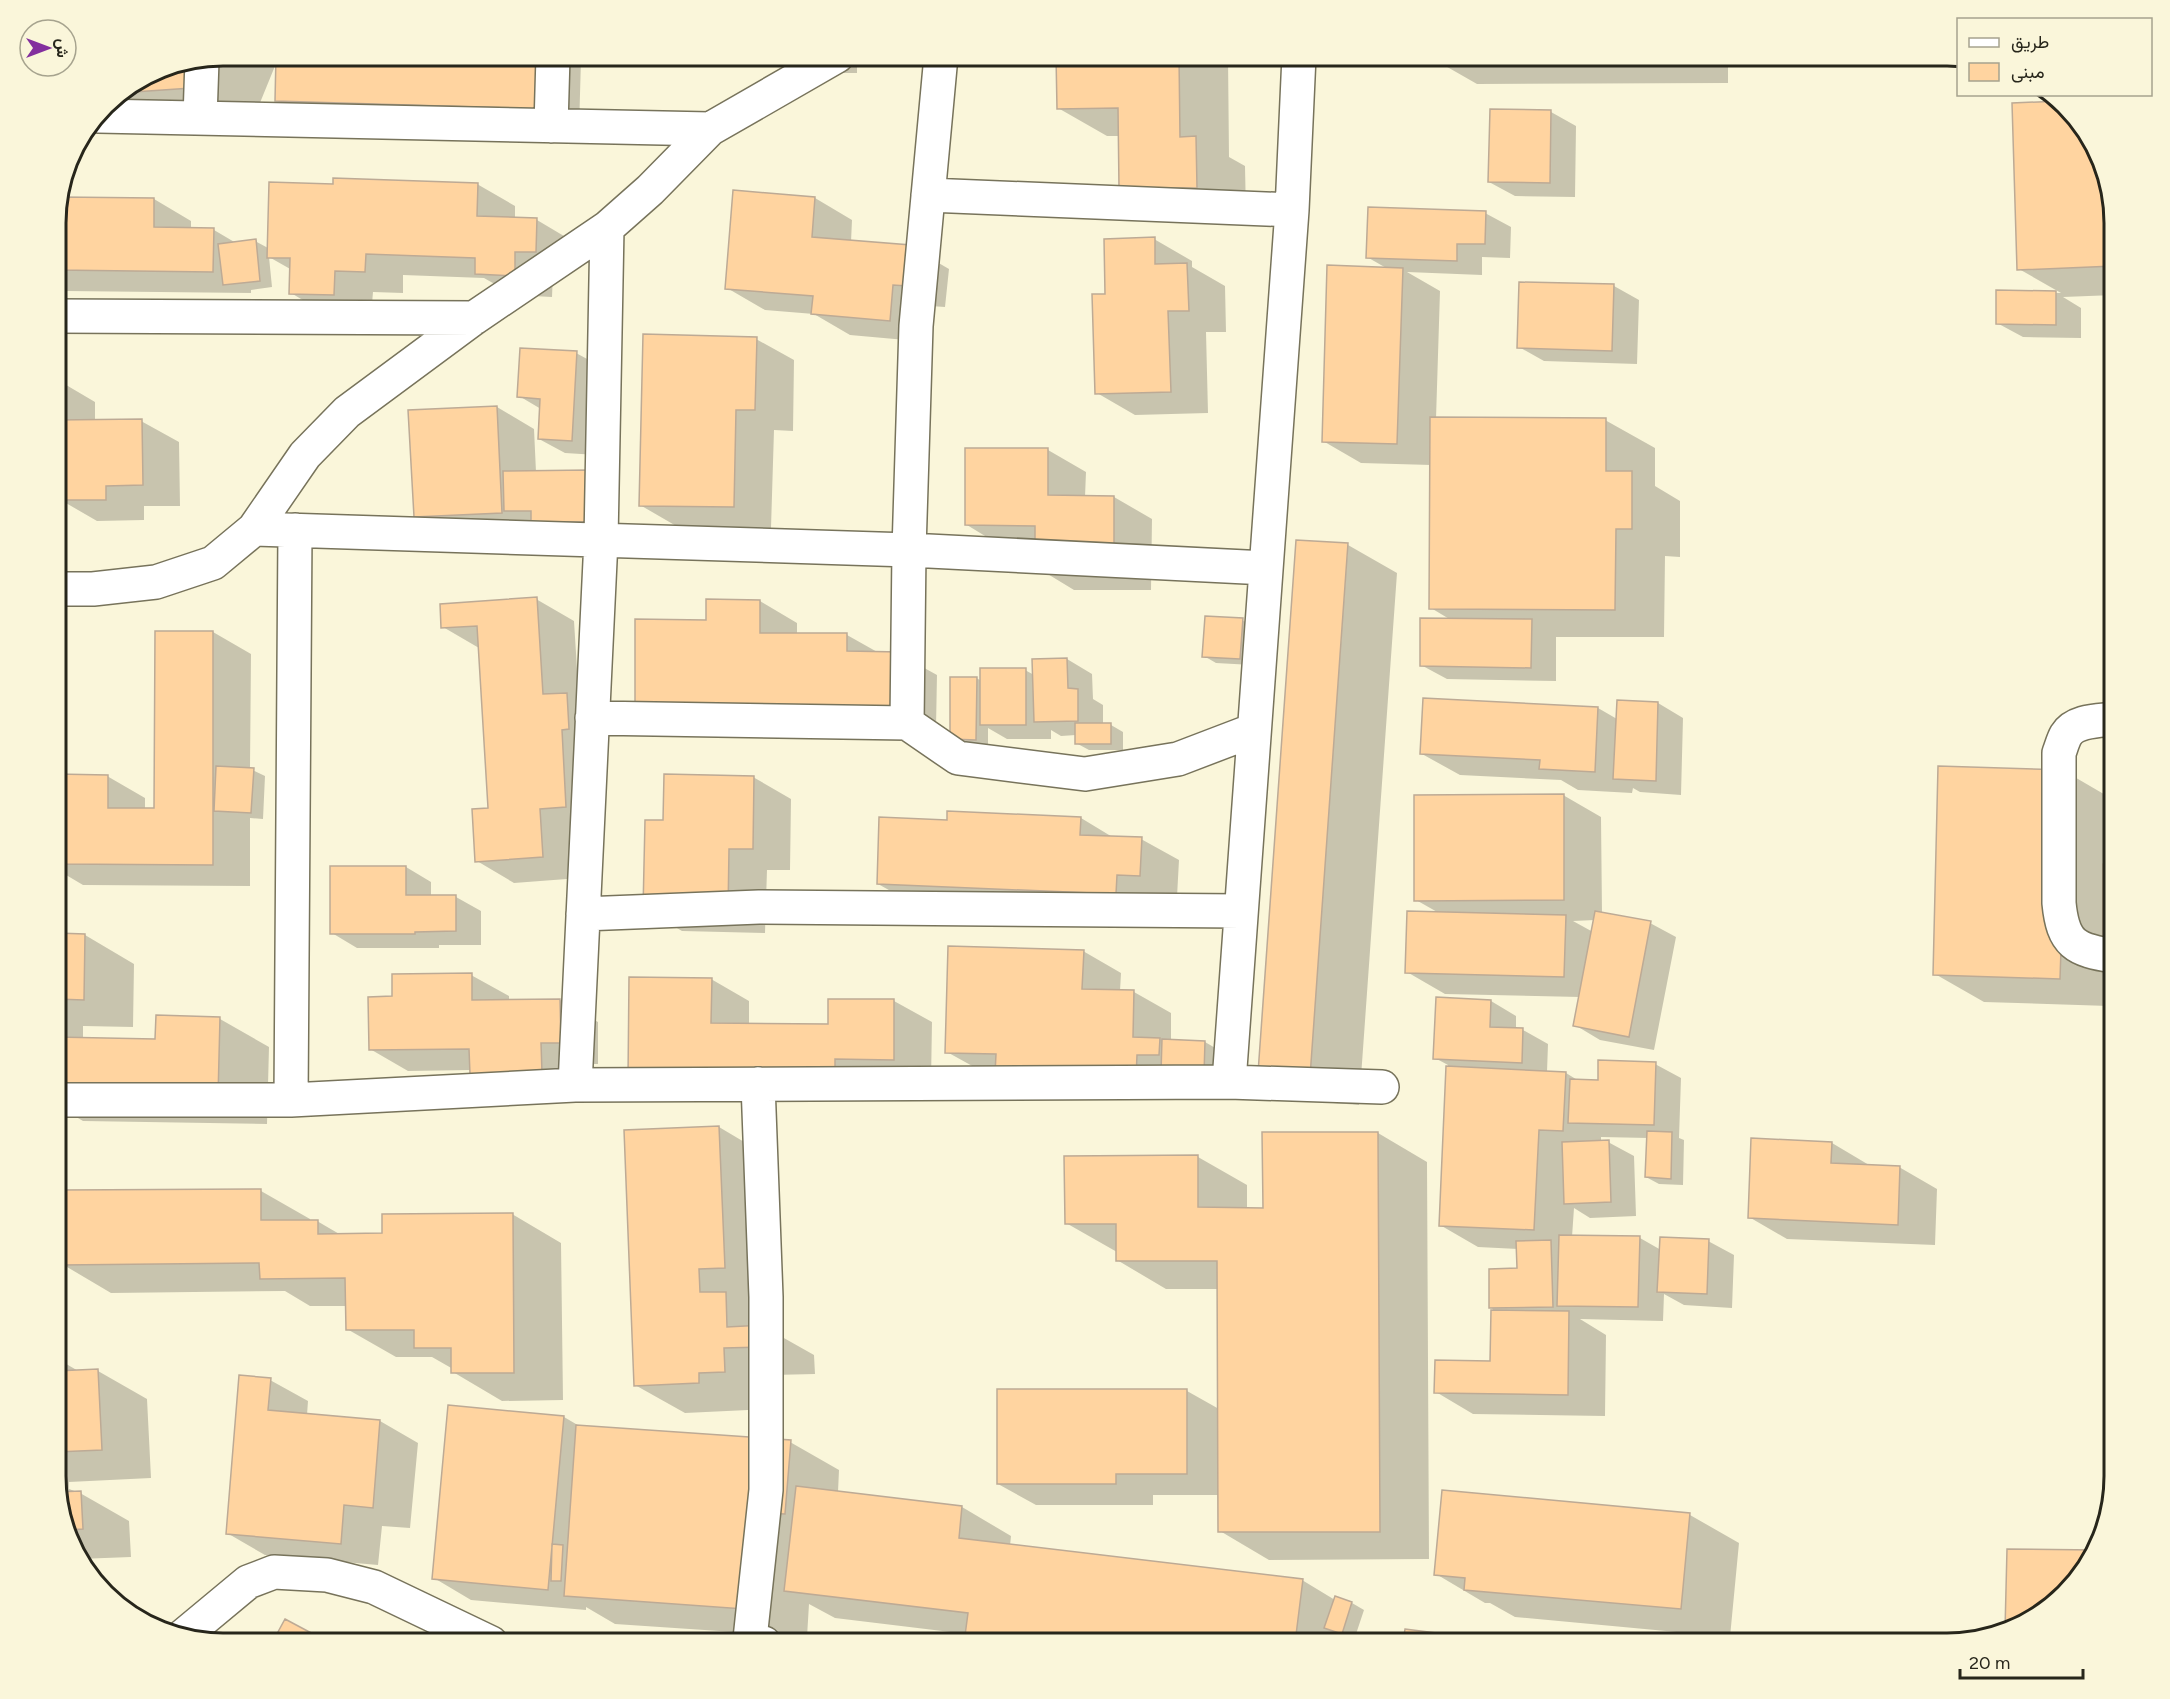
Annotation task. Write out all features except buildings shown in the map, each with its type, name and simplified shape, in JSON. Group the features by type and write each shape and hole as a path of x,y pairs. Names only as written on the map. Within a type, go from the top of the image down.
{"street":[{"path":"552,126 553,66"},
{"path":"66,589 93,589 156,582 213,563 254,529 305,455 347,412 474,318 607,228 650,190 710,129 820,66"},
{"path":"907,723 909,550 916,326 939,66"},
{"path":"1229,1082 1292,210 1299,66"},
{"path":"200,118 202,67"},
{"path":"108,116 710,129"},
{"path":"928,195 1292,210"},
{"path":"575,1085 601,540 607,228"},
{"path":"66,316 474,318"},
{"path":"254,529 909,550 1266,568"},
{"path":"291,1100 295,530"},
{"path":"592,718 907,723 958,758 1085,774 1178,759 1254,730"},
{"path":"2104,720 2074,726 2066,735 2059,753 2059,903 2061,923 2067,938 2079,947 2104,953"},
{"path":"583,914 759,907 1241,911"},
{"path":"66,1100 291,1100 575,1085 1229,1082 1382,1087"},
{"path":"756,1633 766,1490 766,1297 758,1084"},
{"path":"191,1630 248,1582 274,1572 327,1575 374,1587 468,1633"}]}
